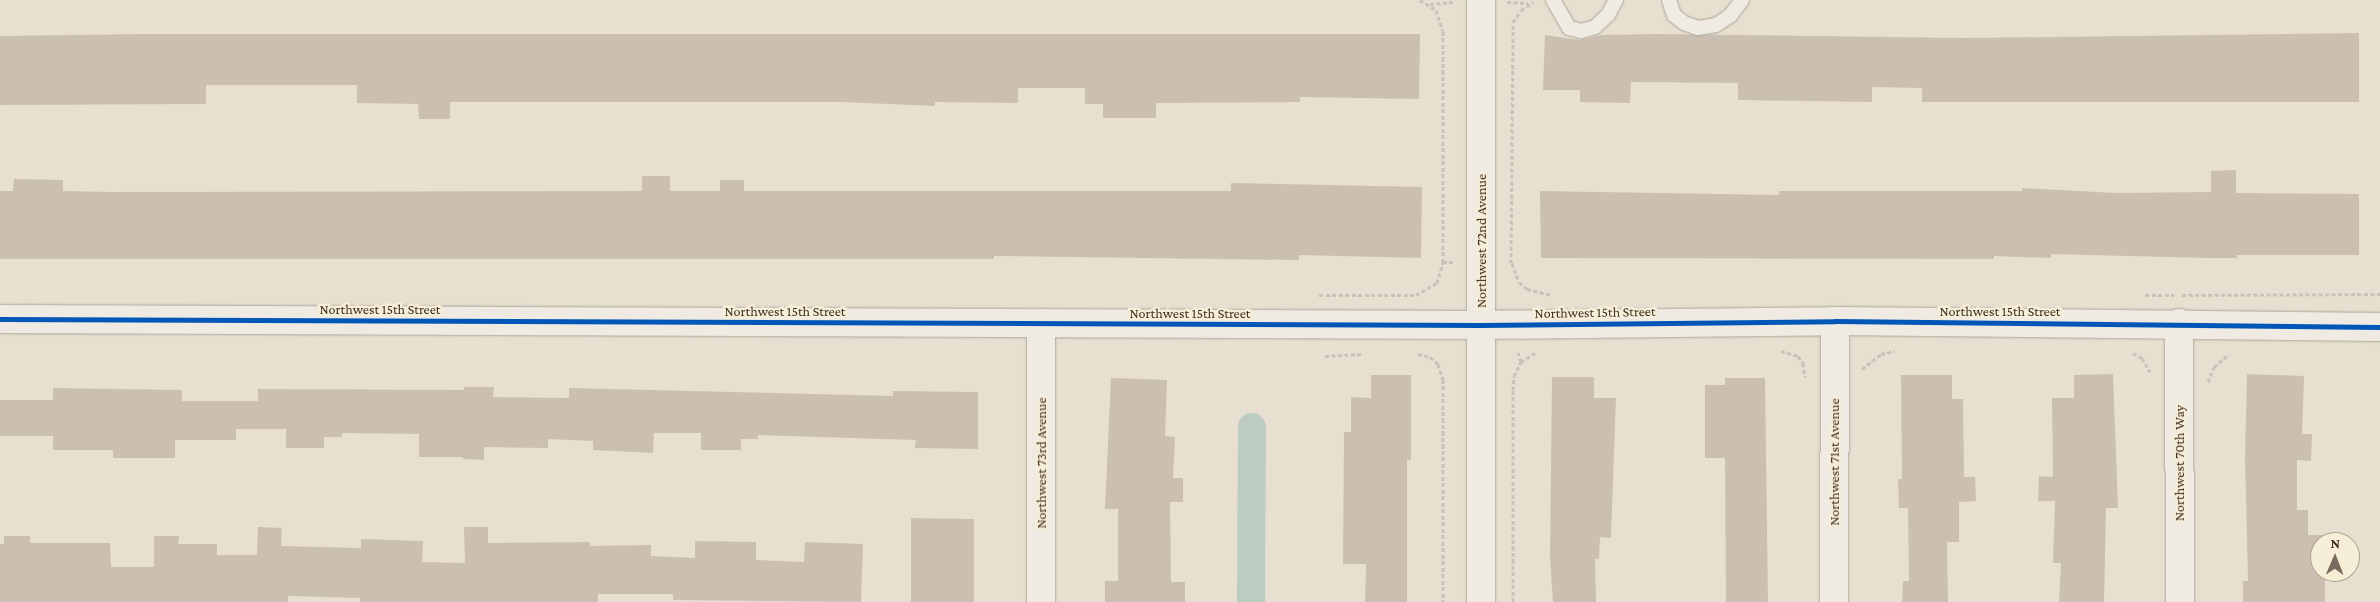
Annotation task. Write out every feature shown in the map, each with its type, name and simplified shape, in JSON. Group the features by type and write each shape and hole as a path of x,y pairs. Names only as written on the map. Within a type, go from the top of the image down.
{"street":[{"name":"Northwest 72nd Avenue","path":"1481,0 1481,602"},
{"name":"Northwest 15th Street","path":"0,319 1481,325 1835,321 2179,323 2380,327"},
{"name":"Northwest 71st Avenue","path":"1834,602 1835,321"},
{"name":"Northwest 73rd Avenue","path":"1041,323 1041,602"},
{"name":"Northwest 70th Way","path":"2179,323 2180,602"}],"lane":[{"path":"1554,0 1570,28 1581,31 1595,27 1608,15 1616,0"},
{"path":"1669,0 1674,15 1684,23 1698,28 1716,25 1730,16 1742,0"}],"path":[{"path":"1512,36 1513,22 1521,10 1539,0"},
{"path":"1430,4 1444,2"},
{"path":"1318,295 1416,295 1437,283 1444,262"},
{"path":"1513,324 1521,362"},
{"path":"1513,602 1514,376 1521,362 1540,351"},
{"path":"1775,351 1798,356 1803,363 1805,385"},
{"path":"1861,375 1863,368 1881,354 1899,351"},
{"path":"2207,390 2214,367 2222,358 2236,351"},
{"path":"2125,352 2142,358 2152,377"},
{"path":"1411,353 1430,357 1438,364 1443,378 1443,602"},
{"path":"1325,356 1364,354"}],"building":[{"path":"2359,33 2359,102 1922,102 1922,88 1872,87 1872,102 1738,100 1738,83 1631,82 1630,103 1580,102 1580,90 1543,90 1545,35 1579,40 1601,35 1657,34 1965,38"},
{"path":"143,34 1420,34 1419,99 1300,97 1300,102 1156,103 1156,118 1103,118 1103,104 1085,104 1085,88 1018,88 1018,103 935,102 935,106 842,102 450,102 450,119 419,119 418,104 357,103 357,85 206,85 206,104 0,105 0,36"},
{"path":"2236,170 2236,193 2359,194 2359,255 2237,255 2237,258 2207,258 2051,254 2051,258 1994,256 1994,259 1541,258 1540,191 1779,195 1779,191 2022,191 2022,188 2115,193 2211,192 2211,171"},
{"path":"642,176 670,176 670,191 720,191 720,180 744,180 744,191 1231,191 1231,183 1422,187 1421,258 1299,255 1299,260 994,256 994,259 0,259 0,191 13,191 14,179 63,180 63,191 112,192 642,191"},
{"path":"2113,374 2118,508 2106,508 2104,602 2059,602 2061,563 2053,563 2055,501 2038,501 2039,476 2053,477 2052,398 2074,398 2074,375"},
{"path":"2247,374 2304,376 2302,434 2312,434 2311,461 2297,460 2297,510 2308,510 2310,582 2325,582 2325,602 2243,602 2243,581 2248,581 2245,458"},
{"path":"1371,375 1411,375 1411,460 1407,460 1407,602 1365,602 1366,564 1343,564 1344,432 1351,432 1351,397 1371,398"},
{"path":"1901,375 1952,375 1952,399 1963,399 1964,477 1975,477 1976,501 1959,502 1959,542 1947,542 1948,602 1902,602 1903,581 1909,581 1908,508 1899,508 1898,479 1902,479"},
{"path":"1552,377 1594,377 1594,398 1616,398 1611,538 1600,537 1599,559 1595,559 1596,602 1553,602 1550,557"},
{"path":"1111,378 1167,380 1165,436 1175,437 1173,478 1183,478 1183,502 1170,502 1171,582 1185,582 1185,602 1105,602 1105,581 1118,581 1118,509 1105,509"},
{"path":"1725,378 1765,378 1768,602 1726,602 1725,458 1705,458 1705,385 1725,385"},
{"path":"464,387 494,387 493,397 569,398 569,388 893,396 893,391 978,392 978,449 915,448 916,440 758,435 758,439 741,439 741,450 701,450 701,433 654,433 653,453 593,450 593,441 548,439 548,448 484,447 484,460 463,459 463,457 419,457 419,434 342,433 342,437 324,437 324,448 286,448 286,429 236,429 236,440 175,440 175,458 113,458 113,450 53,450 53,436 0,436 0,400 53,400 53,388 182,390 182,401 258,401 258,389 464,390"},
{"path":"911,518 974,519 974,602 911,602"},
{"path":"258,527 282,528 281,546 361,548 361,539 423,541 422,562 465,563 464,527 488,527 488,543 590,542 590,546 651,545 651,556 695,558 695,541 756,542 756,560 804,562 805,542 863,544 861,602 673,600 673,594 598,594 598,602 360,602 360,598 288,596 288,602 0,602 0,544 4,544 4,536 30,536 30,543 110,543 111,567 154,567 154,536 179,536 178,544 217,544 217,555 257,555"}],"waterway":[{"path":"1251,602 1252,427"}],"cycle path":[{"path":"0,319 1481,325 1835,321 2380,327"}]}
